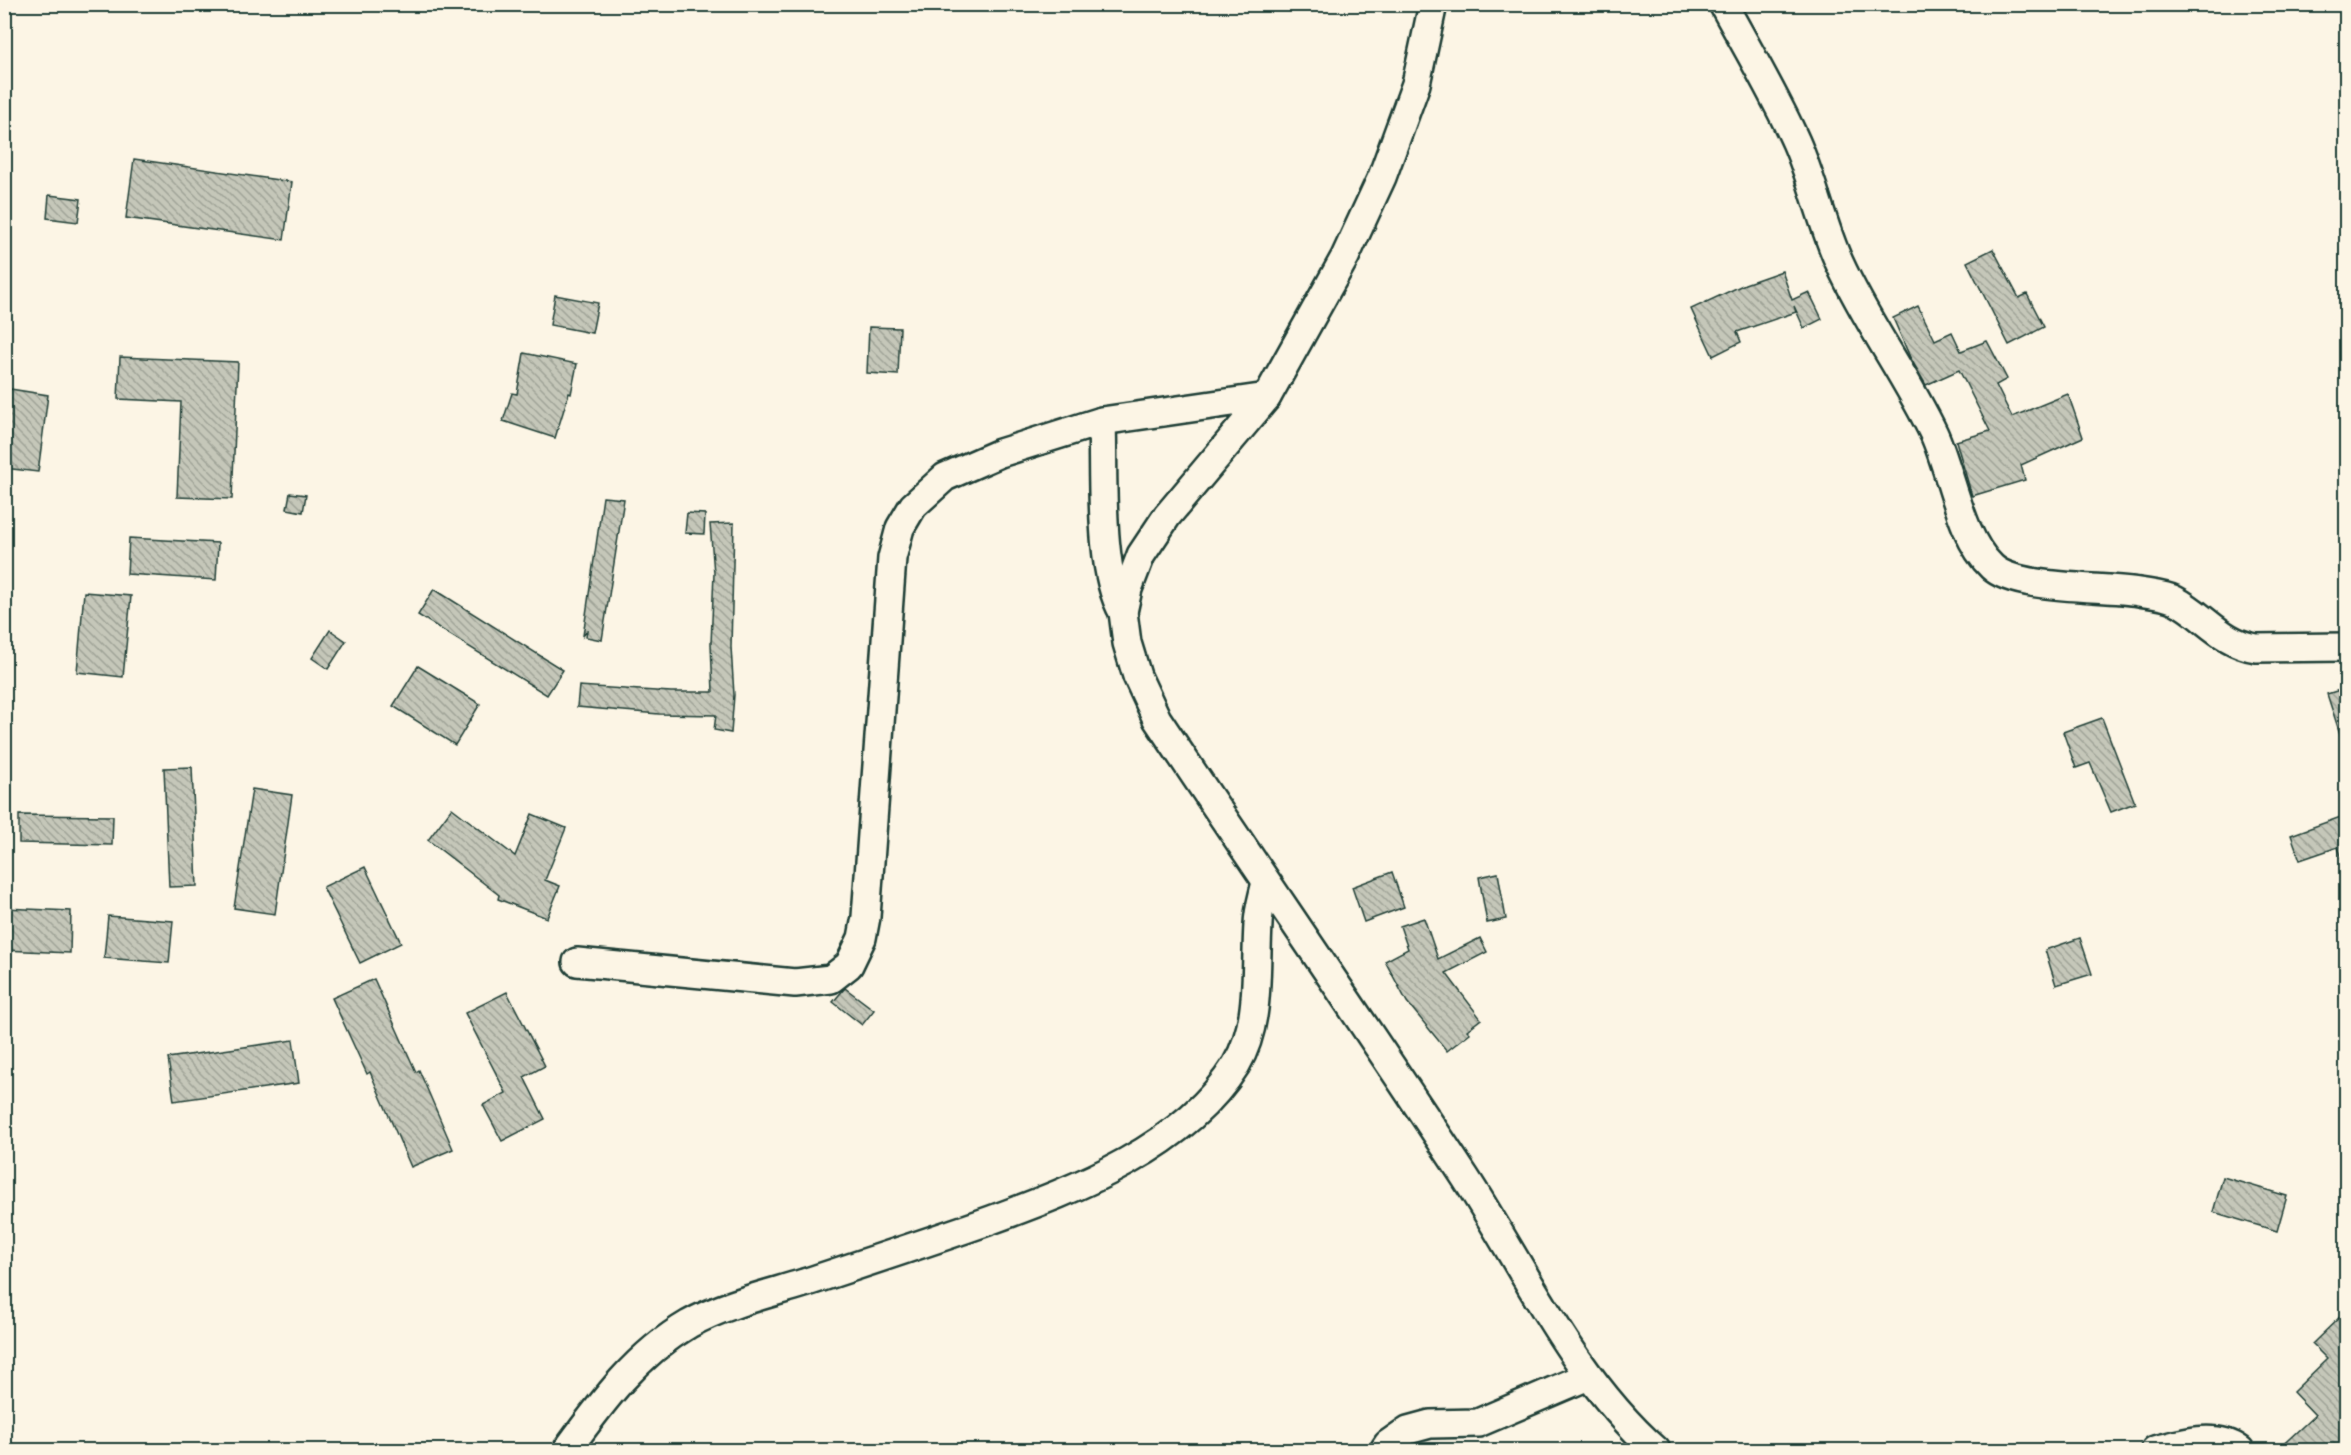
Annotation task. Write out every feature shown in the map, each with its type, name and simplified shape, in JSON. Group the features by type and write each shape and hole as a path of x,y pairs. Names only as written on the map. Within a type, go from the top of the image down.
{"street":[{"path":"1123,612 1128,588 1141,555 1167,516 1267,397 1345,257 1382,177 1416,84 1433,4"},
{"path":"1724,4 1796,141 1838,260 1865,315 1921,408 1934,436 1966,524 1979,551 1994,569 2021,579 2068,587 2137,592 2174,599 2229,640 2241,646 2256,648 2346,647"},
{"path":"577,962 795,983 831,979 849,965 862,938 866,917 892,558 900,528 913,506 945,477 1000,453 1102,421 1267,397"},
{"path":"1102,421 1108,570 1114,597 1123,612 1137,676 1157,719 1465,1178 1588,1376 1636,1433 1656,1450"},
{"path":"567,1450 602,1402 642,1356 688,1324 724,1307 933,1241 1046,1199 1108,1173 1164,1138 1207,1099 1236,1064 1252,1024 1258,972 1258,924 1266,882"},
{"path":"1384,1450 1388,1444 1408,1430 1430,1424 1478,1423 1588,1376"},
{"path":"2156,1450 2186,1442 2212,1441 2231,1444 2240,1450"}],"building":[{"path":"134,159 292,182 284,240 126,218"},
{"path":"49,195 81,199 78,222 47,218"},
{"path":"1993,249 2019,298 2027,294 2044,327 2009,345 1967,262"},
{"path":"1782,271 1792,300 1809,292 1822,319 1804,328 1794,306 1796,312 1737,332 1741,342 1713,356 1691,309 1745,284"},
{"path":"555,295 598,303 592,333 550,325"},
{"path":"1918,306 1935,340 1952,332 1961,351 1987,341 2007,379 1996,385 2012,417 2068,394 2083,437 2021,465 2025,480 1972,496 1956,441 1990,431 1959,370 1926,385 1910,357 1893,318"},
{"path":"869,327 900,328 898,375 867,373"},
{"path":"524,353 577,364 571,394 569,393 555,438 503,421 512,393 517,394"},
{"path":"120,357 238,362 232,499 177,497 181,402 118,399"},
{"path":"4,388 48,395 38,472 4,468"},
{"path":"290,493 306,495 303,512 287,509"},
{"path":"603,497 624,499 602,640 586,637 587,631 583,636"},
{"path":"687,513 705,514 704,534 685,533"},
{"path":"734,523 731,647 734,695 731,733 714,730 716,715 659,714 577,707 579,686 671,692 713,692 711,644 714,573 710,524"},
{"path":"129,538 218,543 216,580 127,574"},
{"path":"434,589 563,670 547,695 418,615"},
{"path":"84,592 131,596 123,677 77,672"},
{"path":"330,630 346,641 328,669 312,658"},
{"path":"418,666 480,704 455,745 393,706"},
{"path":"2346,688 2346,742 2343,743 2327,694"},
{"path":"2102,718 2135,803 2111,812 2090,763 2076,768 2063,732"},
{"path":"192,767 197,886 169,887 164,768"},
{"path":"252,789 292,795 275,914 234,908"},
{"path":"452,808 515,856 532,814 566,828 545,880 560,886 547,918 498,899 499,895 428,840"},
{"path":"19,815 113,816 112,845 19,843"},
{"path":"2346,815 2346,864 2344,865 2338,847 2300,860 2291,835"},
{"path":"365,867 401,943 360,963 323,887"},
{"path":"1392,872 1404,907 1364,922 1352,887"},
{"path":"1498,873 1506,919 1487,923 1479,877"},
{"path":"4,908 71,911 70,953 4,950"},
{"path":"108,916 173,921 169,963 104,958"},
{"path":"1424,918 1438,959 1480,938 1487,952 1446,973 1481,1019 1467,1030 1470,1033 1447,1051 1407,1002 1385,961 1408,949 1400,926"},
{"path":"2080,938 2092,974 2056,985 2045,950"},
{"path":"374,979 416,1072 419,1070 453,1149 411,1167 370,1072 367,1074 332,998"},
{"path":"845,988 874,1010 862,1025 833,1002"},
{"path":"507,992 545,1066 524,1077 545,1119 502,1141 483,1105 506,1093 465,1013"},
{"path":"293,1040 299,1083 174,1101 168,1058"},
{"path":"2223,1177 2287,1196 2277,1231 2213,1212"},
{"path":"2346,1311 2346,1450 2277,1450 2315,1415 2293,1392 2327,1359 2312,1344"}]}
